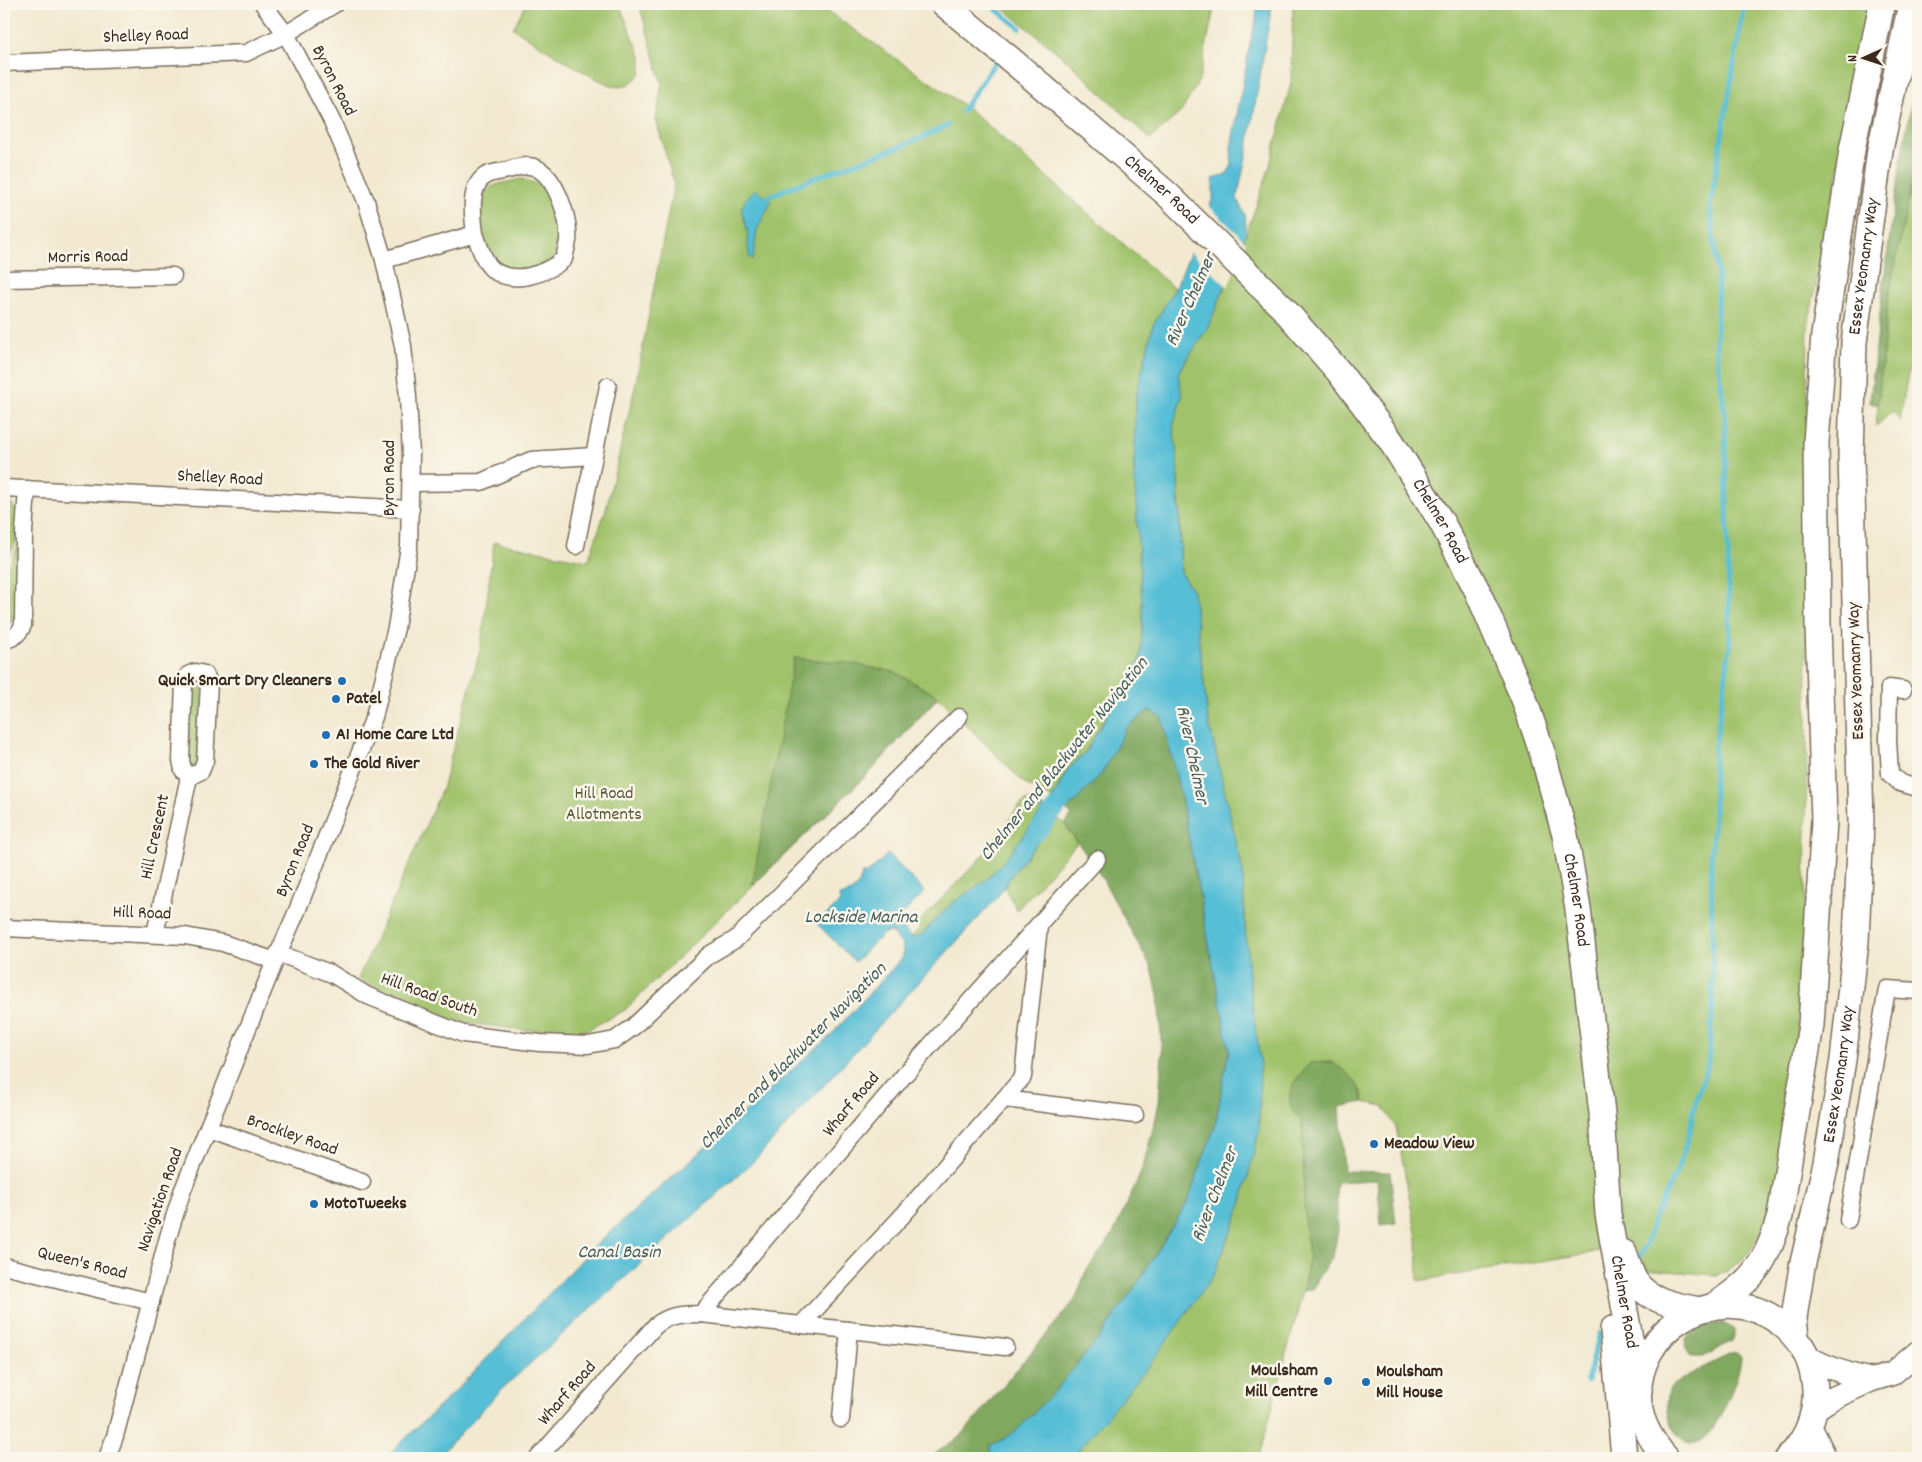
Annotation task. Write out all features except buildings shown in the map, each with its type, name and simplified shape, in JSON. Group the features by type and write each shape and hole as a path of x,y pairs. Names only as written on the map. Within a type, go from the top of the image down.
{"main road":[{"name":"Chelmer Road","path":"944,4 1167,194 1283,308 1339,372 1391,441 1441,521 1477,590 1524,699 1543,755 1564,835 1578,909 1602,1113 1608,1214 1639,1390"},
{"name":"Essex Yeomanry Way","path":"1706,1308 1732,1294 1750,1279 1763,1262 1773,1241 1780,1216 1811,1025 1824,821 1818,624 1817,432 1824,335 1852,150 1882,4"},
{"name":"Essex Yeomanry Way","path":"1812,1419 1815,1388 1794,1318 1802,1267 1826,1163 1843,1060 1856,941 1861,822 1851,456 1854,342 1880,150 1910,4"},
{"name":"Chelmer Road","path":"1608,1214 1635,1281 1653,1297 1676,1306 1706,1308"},
{"path":"1608,1214 1608,1274 1624,1458"},
{"path":"1643,1458 1642,1420 1639,1405 1642,1369 1651,1349 1659,1338 1680,1318 1706,1308 1727,1305 1758,1311 1778,1322 1823,1365 1846,1374 1872,1380"},
{"path":"1788,1458 1803,1440 1812,1419 1831,1399 1872,1380 1892,1374 1918,1352"},
{"path":"1812,1419 1824,1458"},
{"path":"1642,1420 1656,1447 1666,1458"}],"street":[{"name":"Byron Road","path":"262,4 286,34 332,121 366,202 384,260 403,346 411,445 409,547 396,628 374,717 277,957"},
{"name":"Shelley Road","path":"4,63 246,53 286,34 335,4"},
{"path":"523,166 534,167 545,174 556,189 564,212 568,239 564,259 553,269 521,278 505,276 491,268 482,253 475,234 472,208 476,189 485,176 523,166"},
{"path":"384,260 475,234"},
{"name":"Morris Road","path":"4,279 173,276"},
{"path":"576,546 608,386"},
{"path":"411,483 480,482 531,460 593,456"},
{"name":"Shelley Road","path":"4,488 411,509"},
{"path":"4,640 14,637 20,632 23,625 24,533 27,489"},
{"name":"Hill Crescent","path":"195,672 205,674 209,682 206,761 201,771 189,777 183,770 181,760 184,683 188,675 195,672"},
{"path":"1903,690 1889,688 1888,740 1890,774 1900,783 1918,788"},
{"name":"Hill Road South","path":"277,957 332,974 368,996 463,1034 540,1043 588,1045 615,1040 653,1009 709,955 736,939 959,717"},
{"name":"Hill Crescent","path":"155,934 189,777"},
{"name":"Wharf Road","path":"701,1314 912,1065 1097,860"},
{"path":"801,1325 903,1214 1023,1077 1039,926"},
{"name":"Hill Road","path":"4,928 185,936 224,943 277,957"},
{"name":"Navigation Road","path":"107,1458 182,1192 277,957"},
{"path":"1848,1220 1887,988 1918,990"},
{"path":"1004,1099 1135,1115"},
{"name":"Brockley Road","path":"208,1128 362,1182"},
{"name":"Queen's Road","path":"4,1266 151,1302"},
{"name":"Wharf Road","path":"538,1458 655,1326 665,1318 701,1314 1005,1346"},
{"path":"840,1419 849,1330"}],"green space":[{"path":"526,4 619,4 641,56 641,73 631,82 619,87 610,85 566,62 513,28"},
{"name":"Hill Road Allotments","path":"639,4 817,4 969,109 1175,289 1153,325 1136,396 1134,470 1143,620 1140,661 1085,753 1068,769 1052,799 1025,784 938,697 869,773 625,1010 585,1031 523,1030 466,1023 433,1014 358,979 442,789 481,647 494,542 588,561 606,509 635,387 674,183 656,120 662,83"},
{"path":"998,4 1212,4 1214,9 1199,81 1181,112 1150,139 1064,58"},
{"path":"1293,4 1871,4 1808,326 1806,458 1807,744 1804,972 1776,1192 1760,1234 1752,1248 1742,1260 1727,1271 1716,1275 1643,1269 1628,1243 1591,1253 1418,1281 1417,1238 1396,1127 1383,1106 1363,1102 1362,1092 1292,1109 1302,1121 1305,1227 1309,1258 1303,1291 1259,1458 1072,1458 1214,1274 1240,1209 1259,1131 1244,915 1243,872 1208,719 1193,591 1181,574 1180,509 1173,426 1182,396 1178,373 1208,327 1244,240 1269,169 1291,83"},
{"path":"1918,69 1918,155 1888,299 1878,405 1870,402 1879,318 1896,193"},
{"path":"1918,155 1918,325 1915,332 1900,421 1893,411 1876,426 1888,299"},
{"path":"521,179 530,181 546,191 556,207 558,216 560,236 556,254 551,261 540,268 520,269 506,267 493,253 489,254 479,213 482,212 484,195 488,190 498,184"},
{"path":"4,498 16,509 19,531 14,547 4,565"},
{"path":"18,546 16,610 12,621 4,628 4,575"},
{"path":"794,658 843,662 895,672 938,696 869,773 752,885"},
{"path":"194,680 200,680 203,685 201,758 193,769 188,766 189,684"},
{"path":"1149,710 1162,717 1181,797 1229,1051 1215,1126 1187,1203 1141,1278 1103,1333 1056,1390 1017,1430 1003,1440 991,1445 991,1458 929,1458 961,1436 1075,1300 1086,1271 1113,1234 1142,1170 1159,1102 1162,1053 1158,995 1152,969 1101,876 1065,824 1072,815 1065,809 1073,804 1102,773 1126,728"},
{"path":"1029,799 1044,808 1004,861 986,880 951,904 920,936 911,937 921,927 917,924 982,857 1020,805"},
{"path":"1057,818 1065,824 1077,843 1017,910 1004,887 1015,870"},
{"path":"1332,1062 1348,1074 1356,1083 1363,1102 1340,1107 1344,1171 1390,1172 1396,1223 1381,1225 1377,1180 1336,1182 1338,1230 1333,1257 1320,1274 1314,1288 1303,1291 1309,1258 1305,1227 1302,1121 1293,1110 1290,1096 1294,1084 1310,1063"},
{"path":"1722,1323 1734,1330 1732,1341 1703,1357 1690,1357 1685,1342 1688,1337 1693,1332 1707,1326"},
{"path":"1737,1353 1741,1357 1740,1365 1733,1388 1722,1413 1710,1433 1704,1439 1689,1444 1678,1435 1671,1425 1667,1406 1670,1389 1680,1380 1698,1370"}],"water":[{"name":"River Chelmer","path":"1257,4 1272,4 1248,147 1237,199 1245,215 1244,240 1208,327 1178,373 1182,396 1173,426 1177,453 1181,574 1193,591 1208,719 1243,872 1244,915 1250,987 1260,1059 1259,1131 1240,1209 1214,1274 1149,1366 1072,1458 991,1458 991,1445 1003,1440 1017,1430 1056,1390 1103,1333 1141,1278 1187,1203 1215,1126 1229,1050 1181,797 1162,717 1149,710 1126,728 1102,773 1073,804 1065,809 1052,799 1068,769 1085,753 1140,661 1143,620 1134,470 1136,396 1153,325 1175,289 1213,198 1213,179 1226,175 1232,165 1231,148 1256,21"},
{"path":"755,189 771,202 757,230 753,259 749,257 747,229 741,209 746,199"},
{"name":"Canal Basin","path":"1044,808 1057,818 1015,870 996,899 753,1162 502,1389 437,1458 385,1458 457,1389 598,1243 831,1035 903,957 903,945 891,932 883,934 855,962 817,924 840,902 839,896 855,889 862,874 867,874 888,854 925,892 900,917 899,924 911,937 920,936 951,904 986,880 1004,861"}],"pier":[{"path":"1207,204 1246,242 1228,287 1188,250"}],"waterway":[{"path":"989,4 1020,28"},
{"path":"1636,1263 1647,1243 1654,1217 1675,1176 1690,1133 1693,1110 1708,1063 1713,1005 1711,854 1714,820 1714,753 1730,647 1725,416 1716,347 1718,275 1710,206 1744,4"},
{"path":"962,111 998,58"},
{"path":"766,198 926,136 948,125"},
{"name":"Chelmer and Blackwater Navigation","path":"1037,832 1074,786"},
{"path":"1587,1381 1600,1333"}],"place":[{"name":"Quick Smart Dry Cleaners","path":"342,681"},
{"name":"Patel","path":"336,699"},
{"name":"A1 Home Care Ltd","path":"326,735"},
{"name":"The Gold River","path":"314,764"},
{"name":"Meadow View","path":"1374,1144"},
{"name":"MotoTweeks","path":"314,1204"},
{"name":"Moulsham Mill Centre","path":"1328,1381"},
{"name":"Moulsham Mill House","path":"1366,1382"}],"water label":[{"name":"Lockside Marina","path":"861,918"}]}
